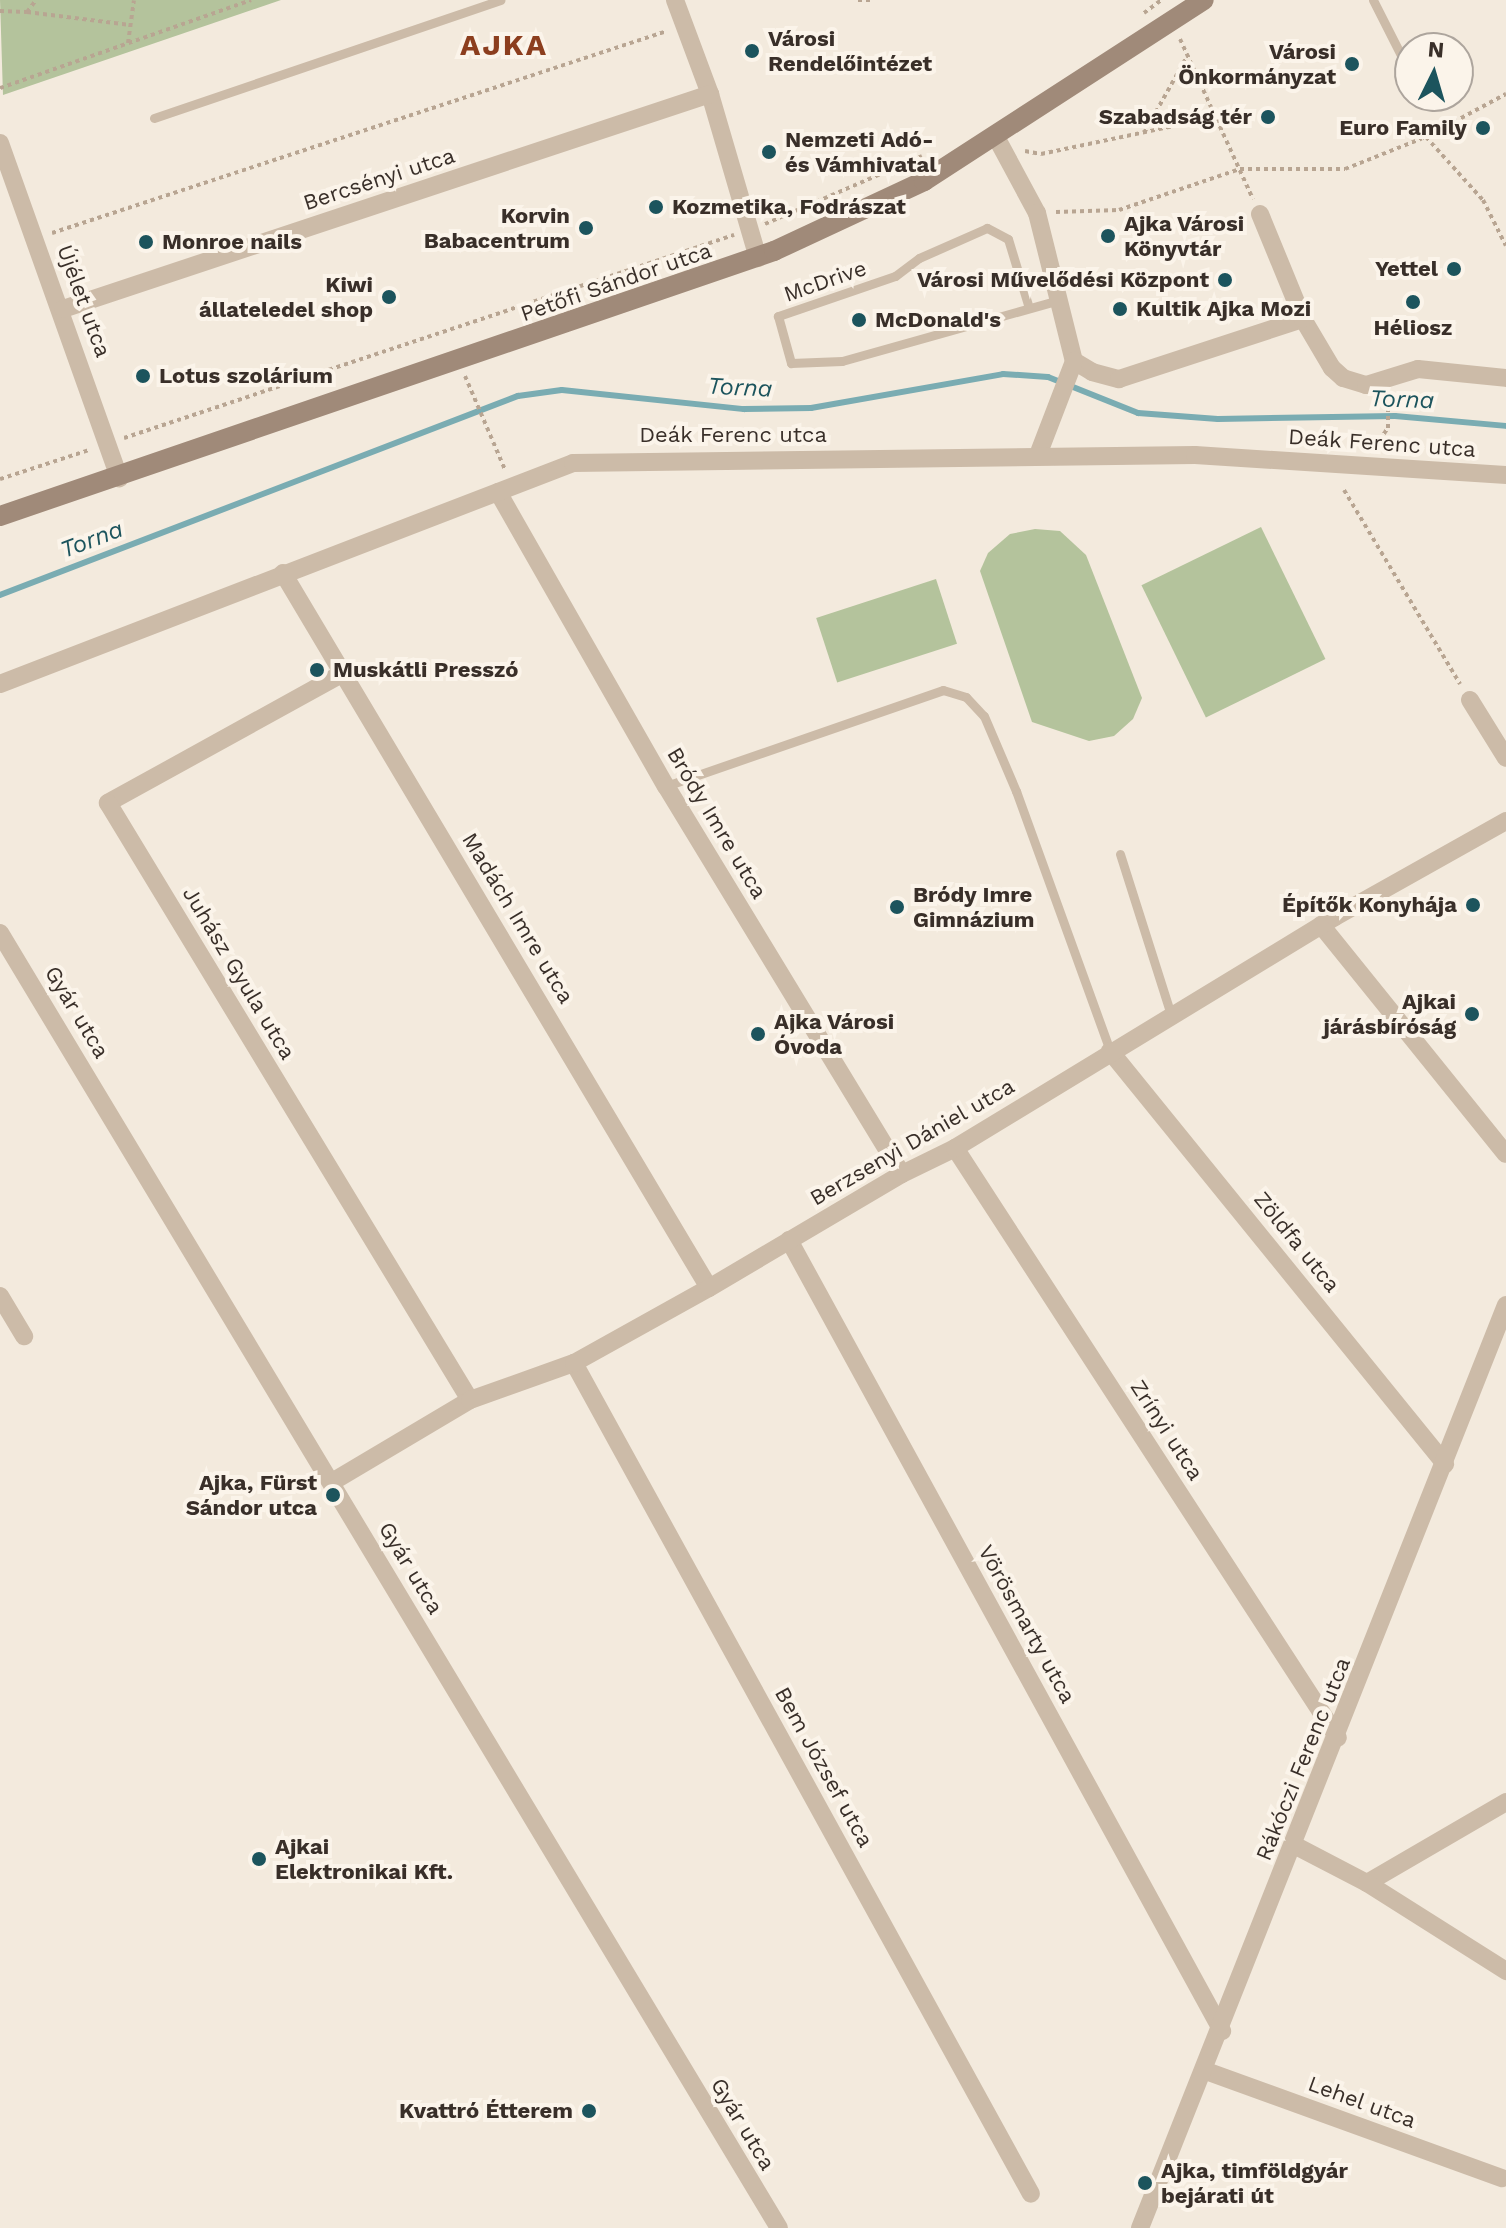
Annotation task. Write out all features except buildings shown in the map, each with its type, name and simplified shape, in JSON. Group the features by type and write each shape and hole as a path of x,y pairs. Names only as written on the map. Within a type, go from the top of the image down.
{"main road":[{"name":"Petőfi Sándor utca","path":"0,516 458,363 758,258 908,190 999,143 1170,19 1204,0"}],"street":[{"path":"675,0 710,94 758,258"},
{"name":"Bercsényi utca","path":"63,309 710,94"},
{"name":"Újélet utca","path":"0,143 63,309 119,478"},
{"path":"999,143 1037,213 1072,365 1056,400 1038,455"},
{"path":"1260,214 1303,319 1332,368 1343,378 1366,385 1418,369 1506,378"},
{"path":"1072,365 1119,379 1303,319"},
{"name":"Deák Ferenc utca","path":"0,684 573,463 627,459 1195,455 1506,475"},
{"name":"Bródy Imre utca","path":"505,489 666,786 902,1174"},
{"name":"Madách Imre utca","path":"283,573 345,672 709,1288"},
{"name":"Juhász Gyula utca","path":"345,672 108,803 470,1400"},
{"path":"1470,700 1506,758"},
{"name":"Berzsenyi Dániel utca","path":"332,1482 470,1400 574,1363 709,1288 902,1174 955,1148 1321,925 1506,821"},
{"path":"1321,925 1506,1154"},
{"name":"Gyár utca","path":"0,933 779,2228"},
{"name":"Zöldfa utca","path":"1110,1051 1445,1464"},
{"name":"Zrínyi utca","path":"955,1148 1338,1738"},
{"name":"Vörösmarty utca","path":"789,1240 1222,2031"},
{"path":"0,1296 24,1336"},
{"name":"Rákóczi Ferenc utca","path":"1140,2228 1222,2031 1506,1305"},
{"name":"Bem József utca","path":"574,1363 1031,2194"},
{"path":"1367,1883 1506,1802"},
{"path":"1294,1845 1367,1883 1506,1971"},
{"name":"Lehel utca","path":"1206,2071 1502,2178"}],"lane":[{"path":"154,118 500,0"},
{"path":"1373,0 1394,41"},
{"name":"McDrive","path":"987,228 1008,239 1029,308 842,361 791,363 778,316 895,276 919,258 987,228"},
{"path":"1029,308 1059,300"},
{"path":"666,786 943,690 966,697 984,716 1016,791 1110,1051"},
{"path":"1120,854 1171,1015"}],"path":[{"path":"27,12 36,0"},
{"path":"128,43 134,0"},
{"path":"0,88 251,0"},
{"path":"858,0 874,0"},
{"path":"1139,17 1161,0"},
{"path":"0,11 130,25"},
{"path":"1170,19 1260,214"},
{"path":"35,238 684,25"},
{"path":"1143,134 1188,55"},
{"path":"1037,213 1119,210 1240,169 1345,169 1426,137 1506,94"},
{"path":"999,143 1041,154 1217,117"},
{"path":"1426,137 1483,200 1506,246"},
{"path":"0,479 748,231 926,154"},
{"path":"458,363 487,426 505,489"},
{"path":"1388,403 1388,428"},
{"path":"1344,490 1470,700"}],"green space":[{"path":"0,0 281,0 3,95"},
{"path":"1261,527 1325,659 1206,717 1141,585"},
{"path":"1035,529 1060,531 1086,555 1142,698 1133,719 1114,736 1089,741 1032,722 980,571 988,553 1010,534"},
{"path":"936,579 957,644 837,683 816,618"}],"waterway":[{"name":"Torna","path":"0,595 518,396 562,390 744,409 811,408 1003,374 1048,377 1138,413 1218,419 1395,416 1506,426"}],"place":[{"name":"Városi Rendelőintézet","path":"752,51"},
{"name":"Városi Önkormányzat","path":"1352,64"},
{"name":"Szabadság tér","path":"1268,117"},
{"name":"Euro Family","path":"1483,128"},
{"name":"Nemzeti Adó- és Vámhivatal","path":"769,152"},
{"name":"Kozmetika, Fodrászat","path":"656,207"},
{"name":"Korvin Babacentrum","path":"586,228"},
{"name":"Ajka Városi Könyvtár","path":"1108,236"},
{"name":"Monroe nails","path":"146,242"},
{"name":"Yettel","path":"1454,269"},
{"name":"Városi Művelődési Központ","path":"1225,280"},
{"name":"Kiwi állateledel shop","path":"389,297"},
{"name":"Héliosz","path":"1413,302"},
{"name":"Kultik Ajka Mozi","path":"1120,309"},
{"name":"McDonald's","path":"859,320"},
{"name":"Lotus szolárium","path":"143,376"},
{"name":"Muskátli Presszó","path":"317,670"},
{"name":"Építők Konyhája","path":"1473,905"},
{"name":"Bródy Imre Gimnázium","path":"897,907"},
{"name":"Ajkai járásbíróság","path":"1472,1014"},
{"name":"Ajka Városi Óvoda","path":"758,1034"},
{"name":"Ajka, Fürst Sándor utca","path":"333,1495"},
{"name":"Ajkai Elektronikai Kft.","path":"259,1859"},
{"name":"Kvattró Étterem","path":"589,2111"},
{"name":"Ajka, timföldgyár bejárati út","path":"1145,2183"}],"district":[{"name":"AJKA","path":"504,45"}]}
